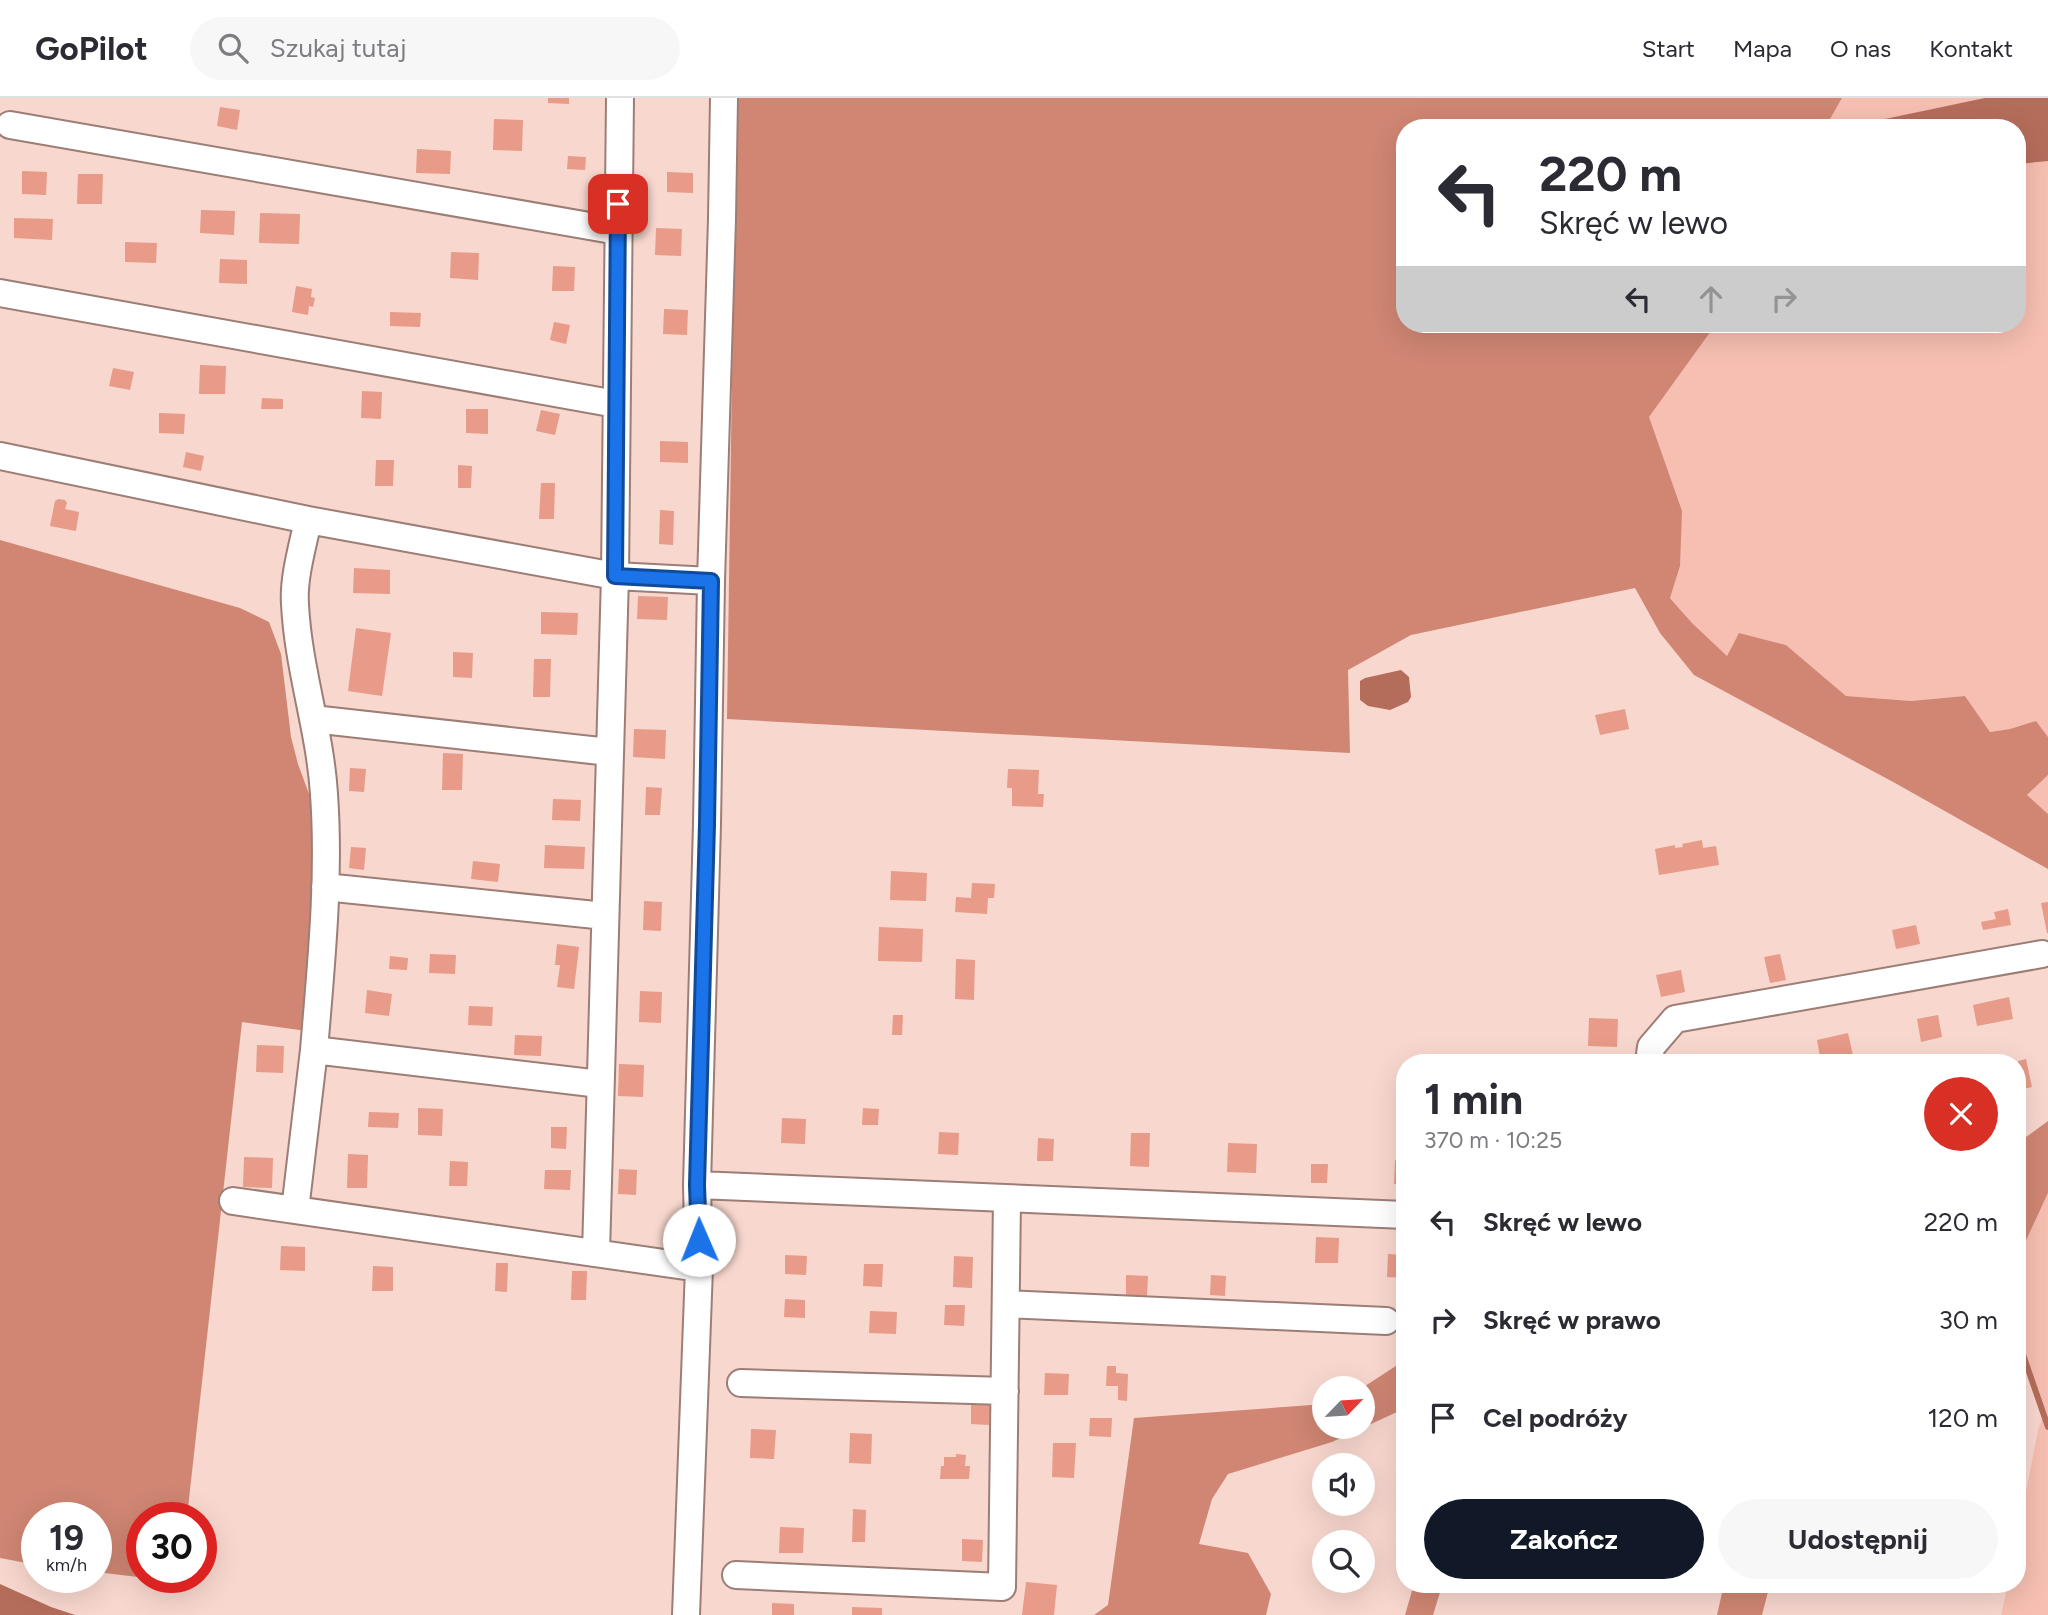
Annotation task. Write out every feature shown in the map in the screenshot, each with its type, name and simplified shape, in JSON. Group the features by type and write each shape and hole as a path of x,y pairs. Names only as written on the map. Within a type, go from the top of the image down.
{"street":[{"path":"596,1253 615,576 620,98"},
{"path":"686,1615 699,1268 697,1185 724,98"},
{"path":"10,125 618,231"},
{"path":"0,293 616,404"},
{"path":"0,456 308,520 615,576 711,581"},
{"path":"295,1210 314,1050 325,887 324,793 313,719 302,671 294,601 308,520"},
{"path":"313,719 609,752"},
{"path":"325,887 605,916"},
{"path":"1650,1054 1651,1047 1675,1019 2042,954"},
{"path":"314,1050 600,1084"},
{"path":"697,1185 1396,1215"},
{"path":"736,1575 1002,1587 1007,1199"},
{"path":"233,1201 699,1268"},
{"path":"1006,1304 1386,1321"},
{"path":"741,1383 1005,1391"}],"shaded area":[{"path":"736,98 1842,98 1830,119 1396,119 1396,333 1710,333 1649,417 1682,511 1680,566 1670,598 1727,656 1739,633 1786,645 1846,696 1911,701 1965,696 1990,732 2036,721 2048,737 2048,775 2027,795 2048,814 2048,869 1694,675 1660,633 1635,588 1411,635 1348,670 1350,753 727,719"},
{"path":"1842,98 2048,98 2048,737 2036,721 1990,732 1965,696 1911,701 1846,696 1786,645 1739,633 1727,656 1692,623 1670,597 1680,566 1649,417 1710,333 2026,333 2026,119 1830,119"},
{"path":"1985,98 2048,98 2048,161 2026,163 2026,119 1885,119"},
{"path":"0,540 240,608 269,622 281,654 291,737 309,794 314,825 315,916 307,1031 242,1022 189,1502 126,1502 126,1576 112,1574 112,1502 21,1502 21,1562 0,1558"},
{"path":"1401,670 1409,677 1411,697 1408,702 1390,710 1368,706 1360,700 1360,681"},
{"path":"2048,775 2048,814 2027,795"},
{"path":"2048,1121 2048,1193 2026,1241 2026,1137"},
{"path":"2048,1193 2048,1615 2001,1615 2006,1593 2026,1593 2026,1492 2043,1416 2026,1364 2026,1241"},
{"path":"1396,1366 1396,1412 1376,1422 1376,1379"},
{"path":"1312,1405 1312,1439 1338,1439 1228,1474 1212,1499 1199,1544 1248,1553 1271,1594 1266,1615 1094,1615 1108,1605 1134,1418"},
{"path":"0,1584 51,1607 75,1615 0,1615"},
{"path":"1411,1593 1440,1593 1433,1615 1405,1615"},
{"path":"1722,1593 1768,1593 1762,1615 1717,1615"}],"building":[{"path":"548,98 569,98 569,104 548,103"},
{"path":"220,107 240,110 237,130 217,126"},
{"path":"494,119 523,120 522,151 493,150"},
{"path":"417,149 451,151 450,174 416,173"},
{"path":"568,156 586,157 585,170 567,169"},
{"path":"22,171 47,172 46,195 22,194"},
{"path":"667,172 693,173 693,193 667,192"},
{"path":"78,174 103,174 102,204 77,204"},
{"path":"201,210 235,211 234,235 200,233"},
{"path":"260,213 300,214 299,244 259,243"},
{"path":"14,218 53,219 52,240 14,238"},
{"path":"656,228 682,229 681,256 655,255"},
{"path":"125,242 157,243 156,263 125,262"},
{"path":"451,252 479,253 478,280 450,278"},
{"path":"220,259 247,260 247,284 219,283"},
{"path":"553,266 575,267 574,291 552,291"},
{"path":"296,286 312,289 311,297 315,298 313,307 309,306 308,315 292,312"},
{"path":"664,309 688,310 687,335 663,334"},
{"path":"390,312 421,313 420,327 390,326"},
{"path":"554,322 570,325 566,344 550,340"},
{"path":"200,365 226,366 225,394 199,394"},
{"path":"113,368 134,372 130,390 109,386"},
{"path":"362,391 382,392 381,419 361,418"},
{"path":"262,398 283,399 283,409 261,409"},
{"path":"466,409 488,409 488,434 466,433"},
{"path":"541,410 560,414 555,435 536,431"},
{"path":"159,413 185,414 184,434 159,433"},
{"path":"660,441 688,442 688,463 660,462"},
{"path":"186,452 204,456 201,471 183,467"},
{"path":"376,460 394,460 393,486 375,486"},
{"path":"458,465 472,466 471,488 458,488"},
{"path":"541,483 555,483 554,519 539,519"},
{"path":"65,500 65,509 79,512 76,531 50,526 55,501"},
{"path":"660,510 674,511 673,545 659,544"},
{"path":"354,568 390,570 390,594 353,593"},
{"path":"638,596 668,597 667,620 637,619"},
{"path":"541,612 578,613 577,635 541,634"},
{"path":"356,628 391,633 382,696 348,691"},
{"path":"453,652 473,653 472,678 453,677"},
{"path":"534,659 551,659 550,697 533,697"},
{"path":"1625,709 1629,729 1600,735 1595,715"},
{"path":"634,729 666,730 665,759 633,757"},
{"path":"443,753 463,754 462,790 442,790"},
{"path":"350,768 366,769 364,792 349,791"},
{"path":"1008,769 1039,770 1038,794 1044,794 1043,807 1012,806 1012,788 1007,788"},
{"path":"646,787 662,788 660,815 645,815"},
{"path":"553,799 581,800 580,821 552,820"},
{"path":"1702,840 1703,848 1716,846 1719,865 1659,875 1655,849 1675,845 1675,848 1683,847 1682,844"},
{"path":"545,845 585,847 584,869 544,868"},
{"path":"351,847 366,848 364,870 349,868"},
{"path":"473,861 500,864 498,882 471,879"},
{"path":"891,871 927,873 926,901 890,900"},
{"path":"972,883 995,884 994,898 988,898 987,914 955,912 956,897 971,898"},
{"path":"644,901 662,902 661,931 643,930"},
{"path":"2048,902 2048,933 2047,933 2041,903"},
{"path":"2008,909 2011,925 1983,930 1981,922 1996,919 1994,912"},
{"path":"1916,925 1920,944 1896,949 1892,930"},
{"path":"879,927 923,929 922,962 878,961"},
{"path":"557,944 579,947 574,989 557,987 560,965 555,965"},
{"path":"430,954 456,955 455,974 429,973"},
{"path":"1780,954 1786,980 1770,983 1764,957"},
{"path":"390,956 408,958 407,970 389,969"},
{"path":"956,959 975,960 974,1000 955,999"},
{"path":"1681,970 1685,992 1661,997 1656,975"},
{"path":"367,990 392,994 389,1016 365,1013"},
{"path":"640,991 662,992 661,1023 639,1022"},
{"path":"2009,997 2013,1019 1977,1026 1973,1005"},
{"path":"469,1006 493,1007 492,1026 468,1025"},
{"path":"893,1015 903,1015 902,1035 892,1035"},
{"path":"1938,1015 1942,1037 1921,1042 1917,1019"},
{"path":"1589,1018 1618,1019 1617,1047 1588,1046"},
{"path":"1848,1033 1853,1054 1820,1054 1817,1040"},
{"path":"515,1035 542,1036 541,1056 514,1055"},
{"path":"257,1045 284,1046 283,1073 256,1072"},
{"path":"2026,1059 2032,1087 2026,1088"},
{"path":"619,1064 644,1065 643,1097 618,1096"},
{"path":"418,1108 443,1109 442,1136 418,1135"},
{"path":"863,1108 879,1109 878,1125 862,1125"},
{"path":"369,1112 399,1113 398,1128 368,1127"},
{"path":"782,1118 806,1119 805,1144 781,1143"},
{"path":"551,1127 567,1127 566,1149 551,1148"},
{"path":"939,1132 959,1133 958,1155 938,1154"},
{"path":"1131,1133 1150,1133 1149,1167 1130,1166"},
{"path":"1038,1138 1054,1139 1053,1161 1037,1161"},
{"path":"1228,1143 1257,1144 1256,1173 1227,1172"},
{"path":"348,1154 368,1155 367,1188 347,1188"},
{"path":"244,1157 273,1158 272,1188 243,1187"},
{"path":"1395,1160 1396,1160 1396,1184"},
{"path":"450,1161 468,1162 467,1186 449,1186"},
{"path":"1311,1164 1328,1164 1327,1183 1311,1183"},
{"path":"619,1169 637,1170 636,1195 618,1194"},
{"path":"545,1170 571,1170 570,1190 544,1189"},
{"path":"1316,1237 1339,1238 1338,1263 1315,1263"},
{"path":"281,1246 305,1247 305,1271 280,1270"},
{"path":"1388,1254 1396,1254 1396,1278 1387,1277"},
{"path":"785,1255 807,1256 806,1275 785,1274"},
{"path":"954,1256 973,1257 972,1288 953,1287"},
{"path":"496,1263 508,1263 507,1292 495,1291"},
{"path":"864,1264 883,1264 882,1287 863,1286"},
{"path":"373,1266 393,1267 393,1291 372,1291"},
{"path":"572,1271 587,1271 586,1300 571,1300"},
{"path":"1126,1275 1148,1276 1147,1296 1126,1295"},
{"path":"1211,1275 1226,1276 1225,1296 1210,1295"},
{"path":"785,1299 805,1300 805,1318 784,1317"},
{"path":"945,1305 965,1305 964,1326 944,1325"},
{"path":"870,1311 897,1312 896,1334 869,1333"},
{"path":"1107,1366 1116,1366 1116,1373 1128,1374 1127,1401 1118,1400 1118,1386 1106,1386"},
{"path":"1045,1373 1069,1374 1068,1395 1044,1395"},
{"path":"971,1404 990,1404 989,1425 971,1424"},
{"path":"1090,1418 1112,1418 1111,1437 1089,1436"},
{"path":"751,1429 776,1430 774,1459 750,1458"},
{"path":"850,1433 872,1434 871,1464 849,1463"},
{"path":"1053,1443 1076,1443 1074,1478 1052,1477"},
{"path":"956,1454 966,1455 965,1466 970,1466 969,1479 940,1479 944,1457 956,1457"},
{"path":"853,1509 866,1510 865,1542 852,1542"},
{"path":"780,1527 804,1528 803,1553 779,1553"},
{"path":"962,1539 983,1540 982,1562 962,1561"},
{"path":"1026,1582 1057,1585 1054,1615 1022,1615"},
{"path":"772,1603 794,1604 794,1615 772,1615"},
{"path":"852,1607 882,1608 882,1615 852,1615"}],"waterway":[{"path":"2026,1363 2048,1427"}],"route":[{"path":"618,204 615,576 711,581 697,1185 699,1240"}]}
